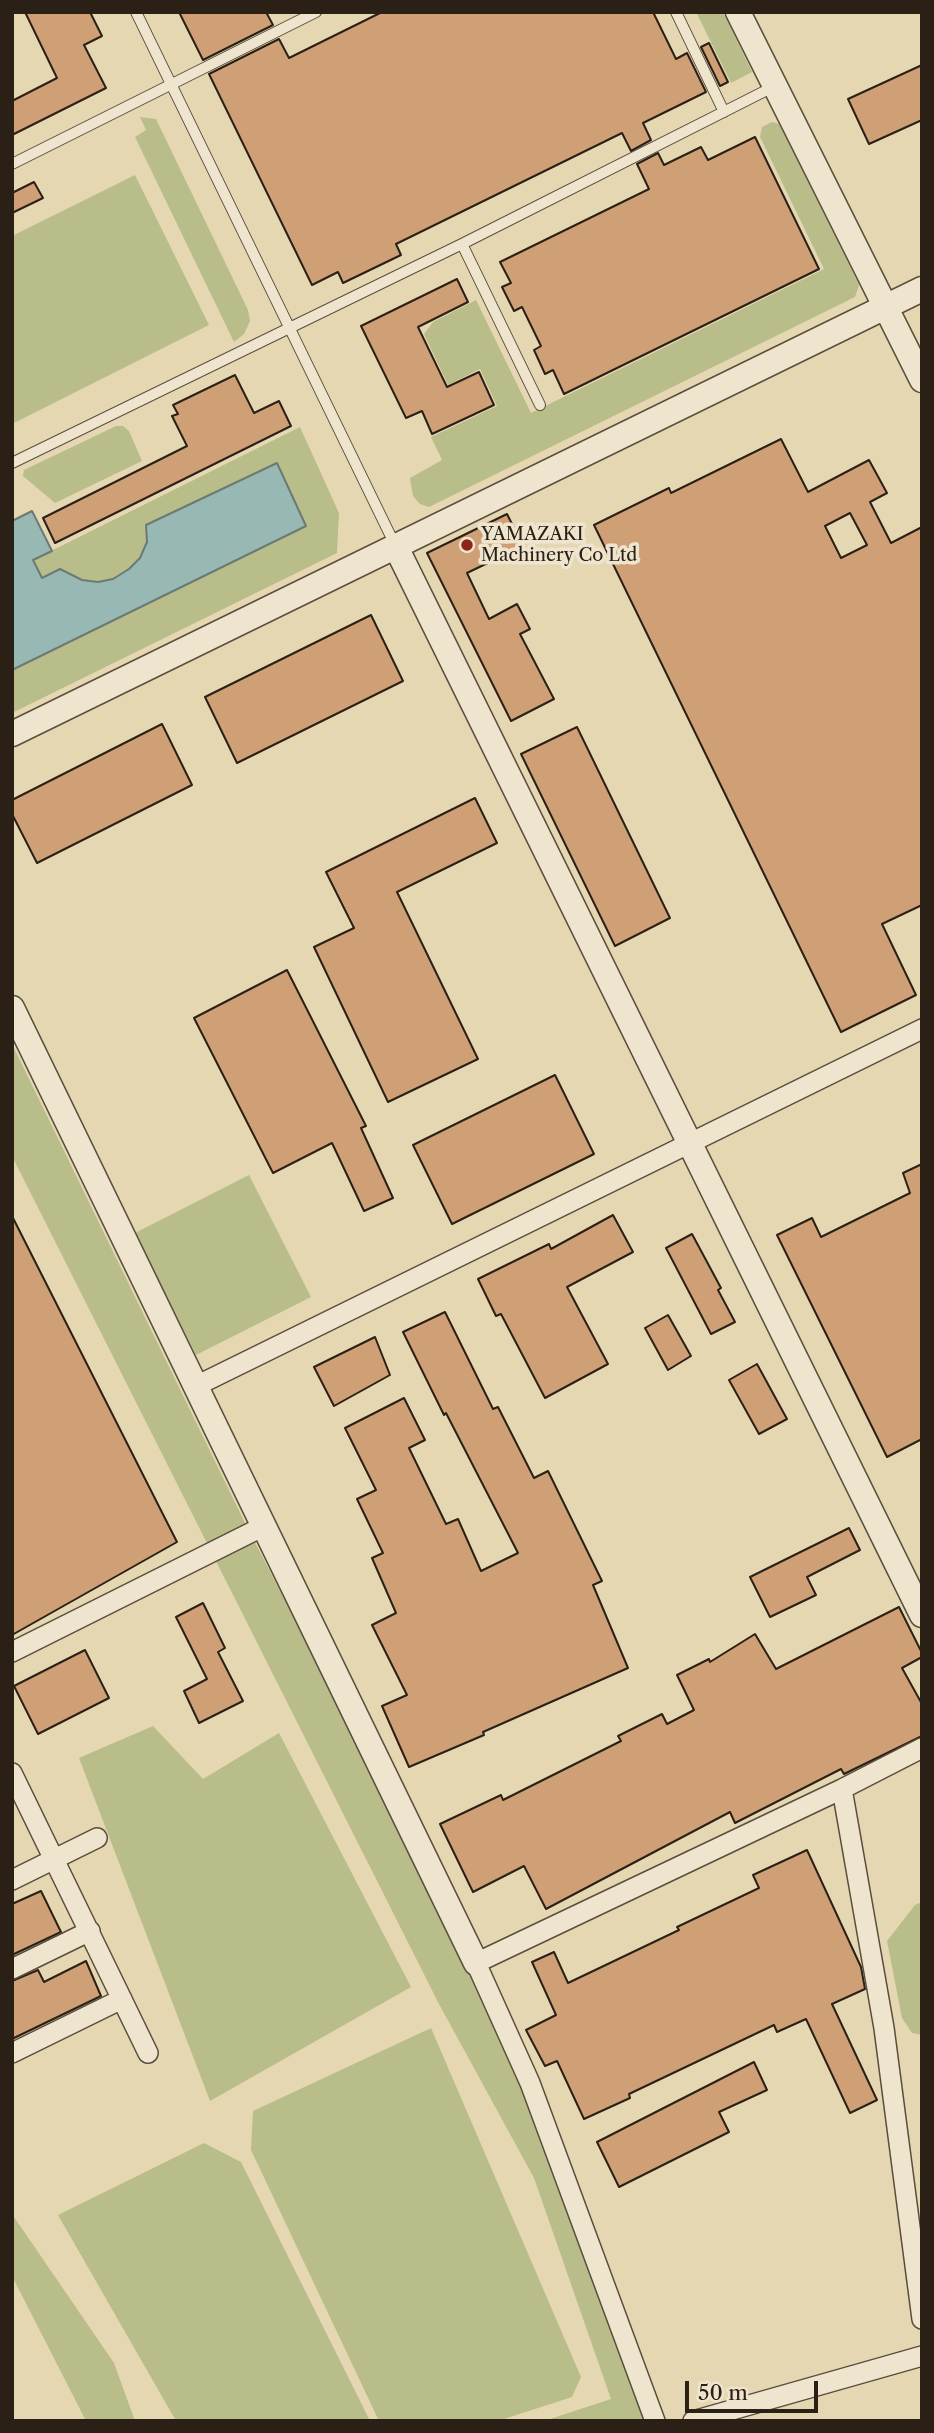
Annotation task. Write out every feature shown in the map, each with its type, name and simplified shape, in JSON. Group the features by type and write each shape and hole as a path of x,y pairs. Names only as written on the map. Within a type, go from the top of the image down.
{"street":[{"path":"738,12 922,380"},
{"path":"12,734 922,289"},
{"path":"396,547 922,1615"},
{"path":"12,1008 476,1963 530,2083 655,2421"},
{"path":"196,1386 922,1029"},
{"path":"12,1652 264,1526"},
{"path":"476,1963 842,1789 922,1748"},
{"path":"12,1773 148,2053"},
{"path":"842,1789 884,2028 922,2319"},
{"path":"12,1880 97,1838"},
{"path":"12,1969 90,1931"},
{"path":"12,2053 122,1999"},
{"path":"693,2421 922,2356"}],"lane":[{"path":"136,12 396,547"},
{"path":"12,164 316,12"},
{"path":"676,12 724,112"},
{"path":"12,463 462,244 774,86"},
{"path":"462,244 540,404"}],"green space":[{"path":"696,12 723,12 752,72 731,83"},
{"path":"140,117 156,119 248,310 250,321 244,334 234,342 135,137 146,130"},
{"path":"772,122 779,124 859,285 855,297 429,507 420,504 413,496 410,478 442,460 431,437 497,406 480,369 448,385 424,334 433,322 476,300 531,413 824,269 760,137 762,127"},
{"path":"135,175 209,325 12,424 12,236"},
{"path":"116,426 123,426 129,431 142,461 55,503 23,476 24,470"},
{"path":"300,427 339,513 337,553 12,713 12,670 305,526 147,542 140,558 129,569 113,579 98,582 82,581 60,569 42,578 33,560"},
{"path":"12,1044 247,1527 493,2002 645,2420 544,2421 611,2399 534,2178 439,2004 12,1156"},
{"path":"249,1175 311,1297 196,1355 135,1233"},
{"path":"153,1726 203,1779 279,1733 411,1987 210,2101 79,1758"},
{"path":"922,1902 922,2035 912,2033 902,2018 887,1941 915,1905"},
{"path":"431,2028 581,2377 572,2397 498,2421 379,2421 251,2150 253,2111"},
{"path":"204,2143 241,2162 370,2421 176,2421 58,2215"},
{"path":"12,2214 114,2363 135,2421 86,2421 12,2276"}],"water":[{"path":"277,463 306,526 12,670 12,521 32,511 52,551 33,560 42,578 60,569 82,580 98,582 113,579 140,558 147,542 146,525"}],"building":[{"path":"25,12 90,12 102,36 84,45 106,88 12,135 12,101 57,78"},
{"path":"179,12 266,12 273,25 203,60"},
{"path":"382,12 653,12 676,59 687,53 706,92 643,123 651,140 631,151 622,133 396,244 401,255 343,283 338,272 312,285 209,74 279,39 289,58"},
{"path":"709,43 728,82 720,86 701,47"},
{"path":"922,65 922,120 869,144 848,99"},
{"path":"755,137 819,269 564,394 553,370 545,374 534,350 541,346 522,307 514,311 502,287 511,283 500,262 649,189 637,164 658,153 664,165 701,147 708,160"},
{"path":"34,182 43,198 12,213 12,193"},
{"path":"457,279 468,302 418,327 447,387 479,372 494,405 432,434 422,411 406,418 361,326"},
{"path":"235,375 254,413 279,401 291,426 55,543 43,518 187,446 172,416 178,414 173,405"},
{"path":"781,439 808,492 869,460 887,493 870,502 891,543 922,527 922,905 882,924 916,995 841,1032 594,525 669,488 671,493","holes":["850,513 867,545 841,558 825,526"]},
{"path":"507,514 523,546 467,573 489,619 517,604 530,629 520,634 554,699 511,721 427,553"},
{"path":"371,615 403,681 237,763 205,697"},
{"path":"162,724 192,785 37,863 12,814 12,800"},
{"path":"577,727 670,918 615,946 521,754"},
{"path":"475,798 497,843 397,892 478,1059 388,1102 314,947 354,928 326,872"},
{"path":"287,970 366,1126 361,1128 393,1198 364,1211 332,1143 273,1173 194,1018"},
{"path":"555,1075 594,1154 452,1224 413,1145"},
{"path":"922,1164 922,1439 887,1457 777,1235 812,1218 821,1237 910,1193 903,1173"},
{"path":"613,1215 633,1252 567,1287 608,1364 545,1398 501,1314 496,1316 478,1279 549,1244 551,1249"},
{"path":"12,1216 177,1542 12,1635"},
{"path":"692,1234 721,1288 718,1290 735,1322 711,1334 666,1248"},
{"path":"445,1312 493,1409 498,1407 534,1478 548,1471 602,1581 593,1585 628,1668 409,1767 382,1706 407,1695 372,1625 396,1613 372,1558 383,1553 357,1499 376,1490 345,1428 404,1398 425,1440 409,1448 446,1524 458,1519 481,1571 518,1553 403,1332"},
{"path":"668,1315 691,1356 668,1370 645,1328"},
{"path":"375,1337 390,1375 334,1406 314,1367"},
{"path":"757,1364 787,1419 759,1434 729,1380"},
{"path":"849,1528 860,1550 807,1577 816,1595 770,1617 750,1577"},
{"path":"203,1603 225,1648 218,1652 243,1701 199,1723 184,1691 207,1679 176,1617"},
{"path":"899,1607 922,1653 922,1657 902,1668 922,1704 922,1736 844,1774 841,1769 735,1823 730,1812 546,1909 524,1866 473,1892 440,1824 501,1795 503,1800 621,1741 618,1736 662,1714 667,1724 694,1710 677,1675 709,1659 710,1662 755,1634 776,1669"},
{"path":"85,1650 109,1698 38,1734 14,1686"},
{"path":"807,1850 861,1967 865,1989 832,2004 877,2100 850,2113 806,2019 777,2032 774,2025 629,2094 630,2098 584,2119 557,2061 545,2066 526,2030 556,2015 532,1962 554,1952 568,1983 759,1888 753,1875"},
{"path":"41,1891 61,1932 12,1955 12,1904"},
{"path":"86,1961 101,1996 12,2039 12,1981 38,1970 44,1982"},
{"path":"754,2062 767,2090 719,2112 729,2132 619,2187 597,2142"}],"place":[{"name":"YAMAZAKI Machinery Co Ltd","path":"467,545"}]}
